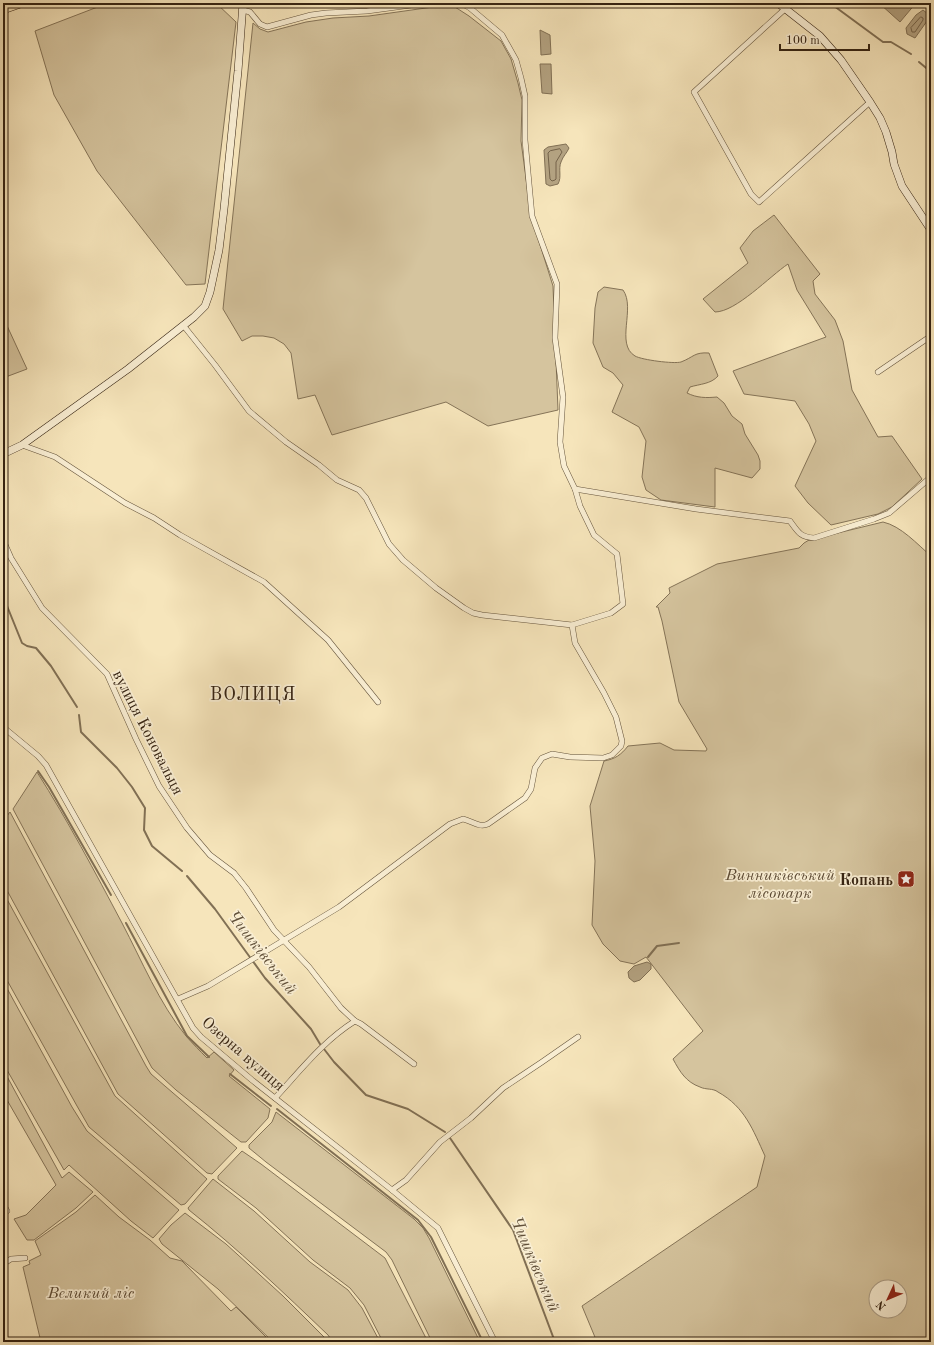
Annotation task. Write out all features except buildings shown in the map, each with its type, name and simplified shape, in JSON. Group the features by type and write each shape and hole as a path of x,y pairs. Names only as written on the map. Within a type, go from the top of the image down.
{"highway":[{"path":"3,9 20,3"}],"street":[{"path":"243,7 250,12 260,24 267,27 311,15 367,11 426,3"},
{"path":"183,324 249,411 286,442 337,480 358,490 366,498 389,544 403,560 436,588 464,608 473,612 523,620 572,625 611,613 623,604 617,554 594,535 580,506 575,489 564,466 560,442 563,397 555,338 557,284 532,216 525,140 525,96 522,78 516,60 502,35 470,8 461,3"},
{"path":"778,3 820,36 841,60 870,102 880,118 886,132 894,164 902,186 931,230"},
{"path":"3,454 22,445 128,369 205,306 210,292 219,250 237,87 243,7"},
{"path":"785,9 694,92 751,194 759,202 870,102"},
{"path":"878,372 931,336"},
{"path":"22,445 55,458 125,503 154,518 180,535 264,582 328,640 378,702"},
{"path":"575,489 696,509 790,521 804,538 814,538 889,513 931,477"},
{"name":"вулиця Коновальця","path":"3,540 11,558 42,608 106,674 159,786 187,828 210,855 234,873 274,930 309,967 341,1008 355,1021 414,1064"},
{"path":"178,999 208,986 339,908 450,824 463,819 483,826 525,798 531,789 535,768 542,758 552,754 570,757 603,758 612,755 618,750 622,741 616,717 575,643 572,625"},
{"name":"Озерна вулиця","path":"3,728 38,756 46,765 194,1028 201,1037 438,1228 495,1342"},
{"path":"275,1098 320,1048 355,1021"},
{"path":"392,1190 406,1180 440,1142 471,1118 503,1088 578,1037"},
{"path":"3,1204 7,1211"},
{"path":"3,1264 12,1259 25,1258"}],"green space":[{"path":"108,3 216,3 236,22 205,284 186,285 97,171 54,95 35,31"},
{"path":"440,6 455,7 469,16 501,41 511,59 522,100 521,141 531,216 553,286 558,410 488,426 446,402 332,435 315,395 298,399 291,353 284,344 274,338 263,336 252,336 242,341 223,309 253,23 260,29 268,32 306,22 333,18 369,16"},
{"path":"774,215 820,274 813,281 815,294 835,320 843,341 852,390 878,437 892,436 922,479 892,507 878,514 831,525 808,503 795,486 816,441 809,424 795,401 744,394 733,371 826,337 797,290 788,264 743,300 733,306 715,312 703,299 748,263 740,248 753,231"},
{"path":"604,287 623,290 628,306 626,335 627,343 629,350 635,356 665,362 681,362 697,354 709,353 718,376 709,382 690,387 687,393 694,396 709,398 717,397 724,403 732,416 742,424 745,434 760,461 760,469 752,478 715,468 715,507 661,500 646,490 642,477 646,441 639,427 612,412 623,385 613,373 603,367 593,343 595,308 598,292"},
{"path":"3,317 27,369 3,378"},
{"name":"Винниківський лісопарк","path":"883,522 902,531 931,556 931,1342 597,1342 582,1306 757,1187 765,1156 742,1112 727,1098 716,1091 702,1088 687,1079 673,1059 703,1031 646,957 634,964 620,961 603,944 592,925 595,861 590,806 604,761 618,756 628,746 660,743 674,750 706,751 707,749 679,702 662,621 658,607 656,607 670,593 669,588 717,564 799,548 809,540"},
{"path":"37,772 81,847 167,1010 186,1036 207,1058 214,1052 234,1070 229,1076 270,1109 268,1118 246,1142 241,1142 176,1090 152,1068 13,809"},
{"path":"10,812 151,1074 237,1148 212,1174 207,1173 118,1094 3,883 3,821"},
{"path":"3,892 115,1096 207,1179 185,1204 181,1205 89,1127 3,973"},
{"path":"3,981 72,1107 87,1131 179,1210 153,1238 131,1221 69,1165 64,1170 3,1063"},
{"path":"3,1069 62,1178 69,1172 93,1192 76,1208 34,1240 27,1240 14,1219 26,1215 56,1185 3,1093"},
{"path":"276,1112 414,1219 423,1228 480,1342 432,1342 392,1260 386,1252 249,1148 249,1145 272,1122"},
{"path":"242,1151 385,1258 428,1342 383,1342 364,1305 350,1288 313,1260 256,1208 218,1179 218,1176"},
{"path":"213,1179 254,1211 310,1262 348,1290 362,1308 380,1342 333,1342 328,1335 260,1271 189,1210 188,1208"},
{"name":"Великий ліс","path":"95,1195 119,1217 150,1240 170,1258 182,1261 231,1311 236,1307 271,1342 41,1342 23,1267 30,1264 29,1261 41,1255 35,1241 76,1212"},
{"path":"185,1213 226,1244 283,1296 329,1342 273,1342 218,1289 162,1244 159,1239 171,1225"}],"water":[{"path":"916,3 900,22 880,4"},
{"path":"923,10 928,14 927,21 915,38 907,34 906,28 916,15"},
{"path":"540,30 550,35 551,54 541,55"},
{"path":"540,64 551,64 552,94 542,93"},
{"path":"566,144 569,148 560,165 558,184 550,186 546,184 544,150 548,147"},
{"path":"647,962 651,964 651,969 640,980 634,982 629,978 628,972 634,966"}],"waterway":[{"path":"830,3 883,42 891,42 911,54"},
{"path":"919,62 931,72"},
{"name":"Чишківський","path":"3,596 22,643 36,648 51,666 77,707"},
{"name":"Чишківський","path":"79,715 81,732 117,768 132,787 145,808 144,830 152,846 182,871"},
{"path":"38,771 49,787 111,895"},
{"name":"Чишківський","path":"187,876 215,909 265,978 311,1029 320,1044"},
{"path":"126,923 187,1036 209,1057"},
{"path":"648,957 657,946 679,943"},
{"name":"Чишківський","path":"324,1049 334,1062 366,1095 408,1109 445,1132"},
{"path":"230,1074 271,1106"},
{"path":"277,1109 418,1220 431,1237 483,1342"},
{"name":"Чишківський","path":"450,1138 513,1230 555,1342"}],"place":[{"name":"Копань","path":"906,879"}],"district":[{"name":"ВОЛИЦЯ","path":"253,694"}]}
